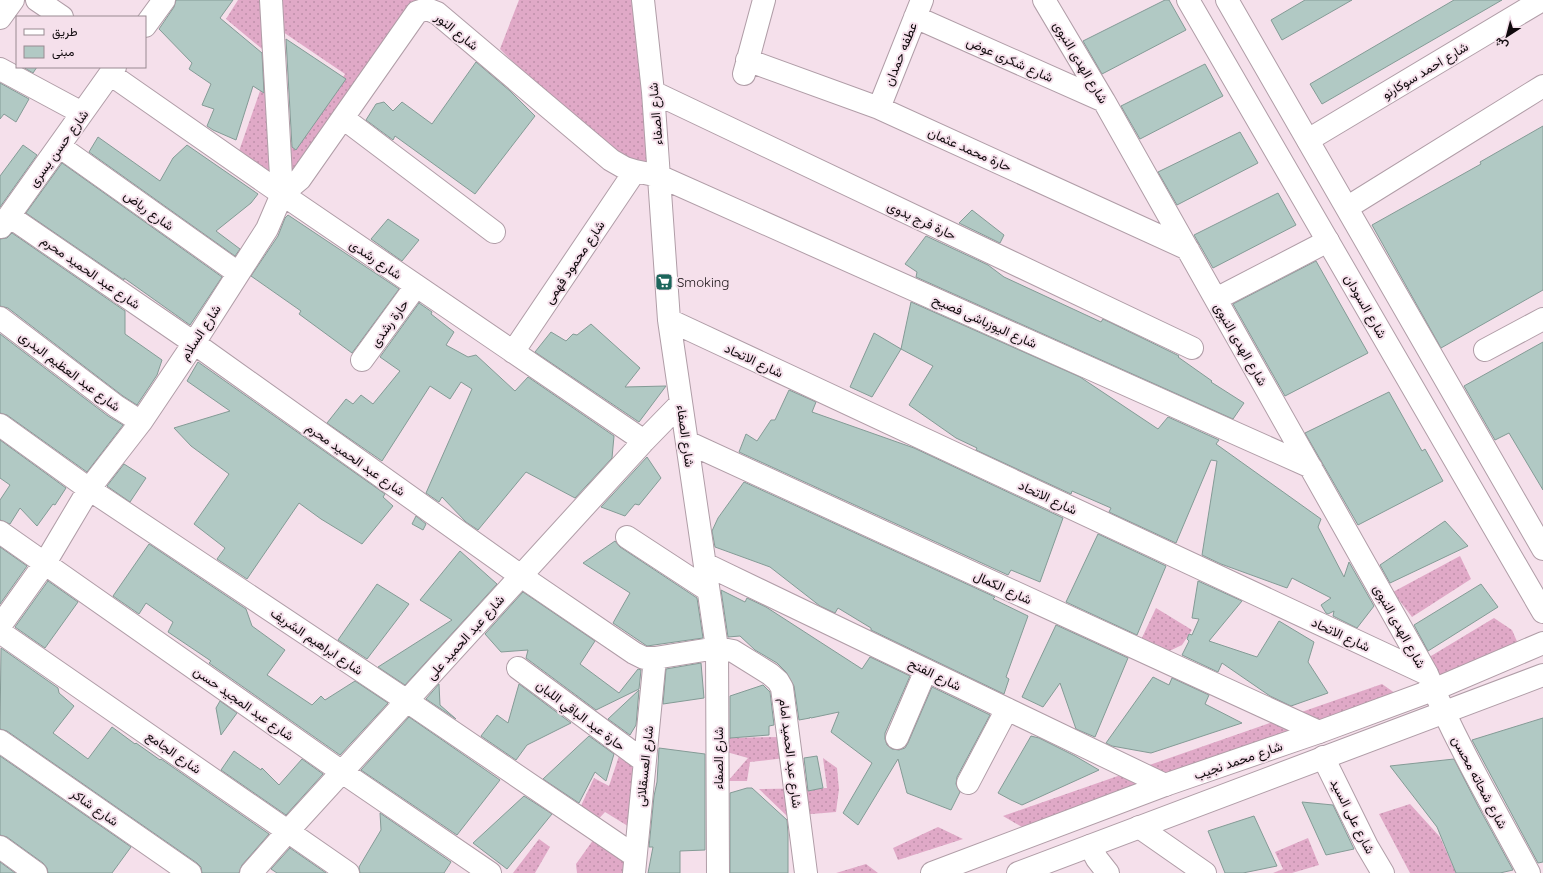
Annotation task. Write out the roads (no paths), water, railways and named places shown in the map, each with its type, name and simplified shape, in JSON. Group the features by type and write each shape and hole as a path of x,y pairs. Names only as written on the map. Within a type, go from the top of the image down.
{"street":[{"path":"0,18 13,0"},
{"path":"37,0 61,16"},
{"path":"146,25 164,0"},
{"name":"شارع السلام","path":"0,626 45,563 89,489 141,422 194,343 266,229 282,194 271,0"},
{"name":"شارع الصفاء","path":"643,0 653,92 669,320 717,648 718,873"},
{"name":"حارة محمد عثمان","path":"764,0 745,68 879,108 1188,249"},
{"name":"شارع الهدى النبوى","path":"1044,0 1104,101 1188,249 1430,682"},
{"name":"شارع السودان","path":"1188,0 1543,612"},
{"path":"1227,0 1348,207 1543,549"},
{"name":"شارع احمد سوكارنو","path":"1280,157 1540,3"},
{"name":"شارع النور","path":"282,194 300,179 417,12 427,9 437,13 611,160 626,168 659,176"},
{"name":"شارع شكرى عوض","path":"918,9 1104,101"},
{"name":"عطفه حمدان","path":"879,108 918,9"},
{"path":"0,69 82,113"},
{"name":"شارع رشدى","path":"113,71 282,194 644,441"},
{"name":"شارع حسن يسرى","path":"5,222 113,71"},
{"path":"1348,207 1543,86"},
{"name":"حارة فرج بدوى","path":"653,92 1192,348"},
{"path":"343,118 494,232"},
{"name":"شارع رياض","path":"59,146 238,274"},
{"name":"شارع محمود فهمى","path":"513,352 635,171"},
{"name":"شارع اليوزباشى فصيح","path":"659,176 1311,467"},
{"name":"شارع عبد الحميد محرم","path":"5,222 194,343 522,576 634,653 644,658 655,658 717,648"},
{"path":"1216,299 1328,241"},
{"name":"حارة رشدى","path":"362,360 416,286"},
{"name":"شارع عبد العظيم البدرى","path":"0,318 116,406 141,422"},
{"path":"1485,350 1543,319"},
{"name":"شارع الاتحاد","path":"669,320 1430,682"},
{"name":"شارع عبد الحميد على","path":"251,873 644,441 681,403"},
{"name":"شارع ابراهيم الشريف","path":"0,425 89,489 407,701 634,865"},
{"name":"شارع الكمال","path":"687,442 1319,732"},
{"name":"شارع عبد المجيد حسن","path":"0,532 342,772 490,873"},
{"path":"627,537 708,590"},
{"name":"شارع الفتح","path":"705,564 1165,785"},
{"name":"شارع الجامع","path":"0,632 348,873"},
{"name":"شارع محمد نجيب","path":"932,873 1165,785 1319,732 1430,682 1543,643"},
{"name":"شارع عبد الحميد امام","path":"717,648 733,651 770,674 778,681 782,688 806,873"},
{"name":"شارع العسقلانى","path":"634,865 655,658"},
{"name":"حارة عبد الباقي اللبان","path":"518,668 644,761"},
{"path":"898,738 926,670"},
{"name":"شارع محمد نجيب","path":"1018,873 1543,674"},
{"name":"شارع شحاته محسن","path":"1430,682 1443,712 1529,873"},
{"path":"968,783 1007,709"},
{"name":"شارع شاكر","path":"0,741 190,873"},
{"name":"شارع على السيد","path":"1323,758 1367,846 1383,873"},
{"path":"1139,827 1205,873"},
{"path":"1090,846 1097,859 1108,873"},
{"path":"0,848 36,873"}],"place":[{"name":"Smoking","path":"664,282"}]}
